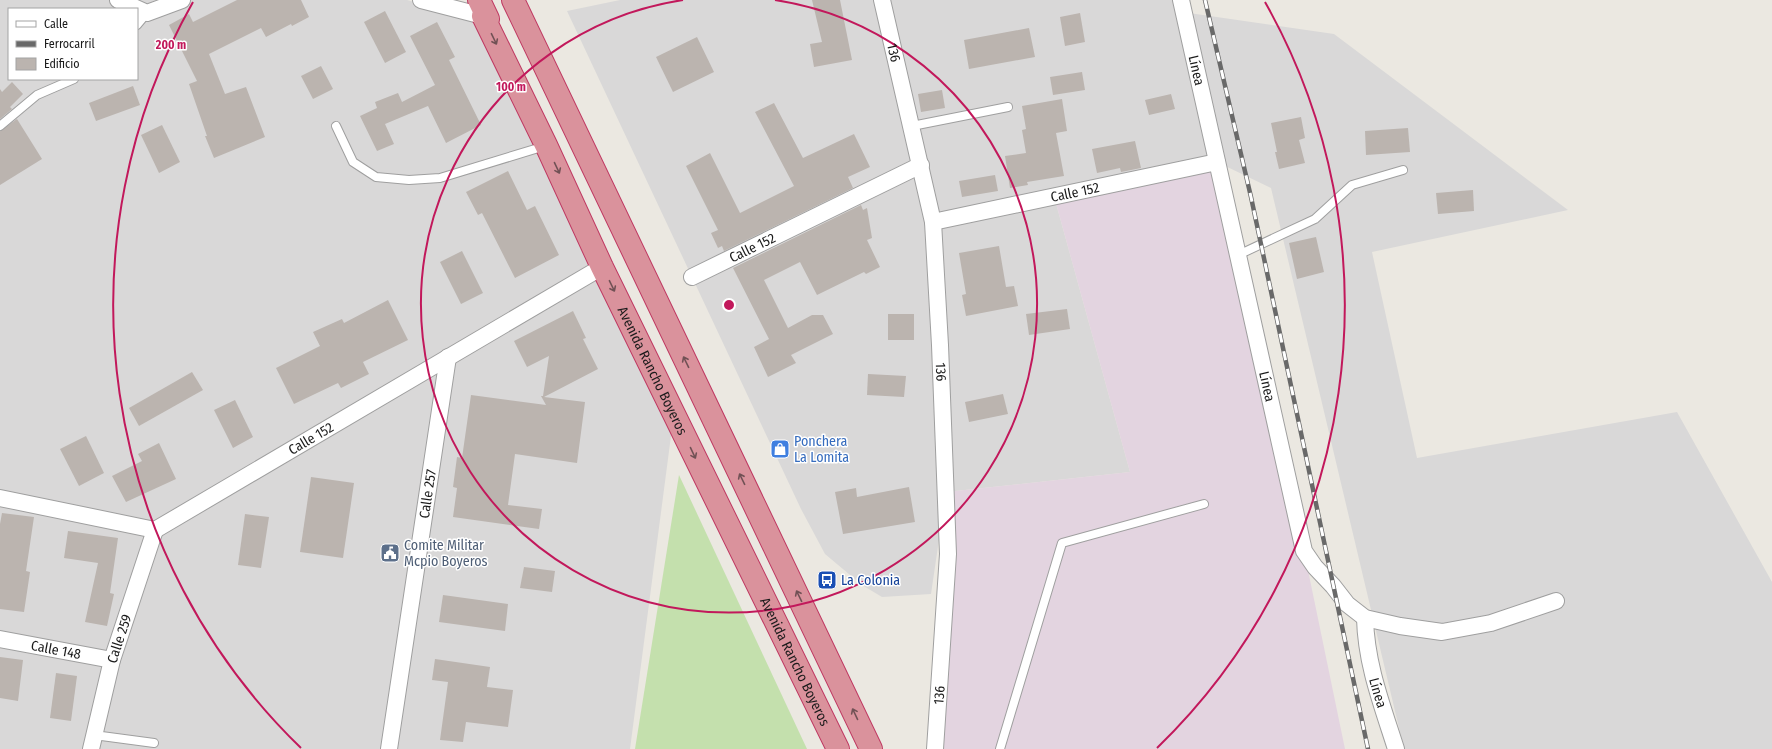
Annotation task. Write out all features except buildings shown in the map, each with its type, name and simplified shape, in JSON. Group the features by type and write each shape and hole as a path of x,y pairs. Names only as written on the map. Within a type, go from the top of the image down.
{"highway":[{"path":"513,0 871,749"},
{"name":"Avenida Rancho Boyeros","path":"481,8 602,267 838,749"}],"street":[{"path":"118,0 128,8"},
{"path":"142,19 182,0"},
{"path":"421,0 481,8"},
{"name":"136","path":"882,0 933,222 940,345 948,554 935,749"},
{"name":"Línea","path":"1181,0 1304,551 1315,567 1347,604 1365,618 1365,638 1369,665 1396,749"},
{"name":"Calle 152","path":"933,222 1217,162"},
{"name":"Calle 152","path":"692,277 921,165"},
{"name":"Calle 152","path":"155,530 602,267"},
{"name":"Calle 257","path":"389,749 448,357"},
{"path":"0,498 155,530"},
{"name":"Calle 259","path":"93,742 112,660 155,530"},
{"path":"1365,618 1400,626 1442,632 1491,623 1556,600"},
{"name":"Calle 148","path":"0,639 112,660"}],"lane":[{"path":"0,126 37,95 72,80"},
{"path":"912,126 1008,107"},
{"path":"336,126 353,162 376,177 396,179 409,180 440,178 546,145"},
{"path":"1238,255 1315,219 1352,185 1403,170"},
{"path":"1000,749 1062,543 1204,504"},
{"path":"93,742 154,743"}],"shaded area":[{"path":"0,0 407,0 477,20 674,413 630,749 0,749"},
{"path":"620,0 1185,0 1189,13 1334,34 1568,210 1372,252 1417,458 1677,412 1772,582 1772,749 1404,749 1271,188 1217,162 1054,196 1130,472 946,492 931,594 882,597 862,585 825,554 801,509 567,11"},
{"path":"1217,162 1304,551 1345,749 935,749 946,492 1130,472 1054,196"}],"green space":[{"path":"679,475 807,749 635,749"}],"railway":[{"path":"1205,0 1251,197 1368,749"}],"place":[{"name":"Ponchera La Lomita","path":"780,449"},
{"name":"Comite Militar Mcpio Boyeros","path":"390,553"},
{"name":"La Colonia","path":"827,580"}]}
